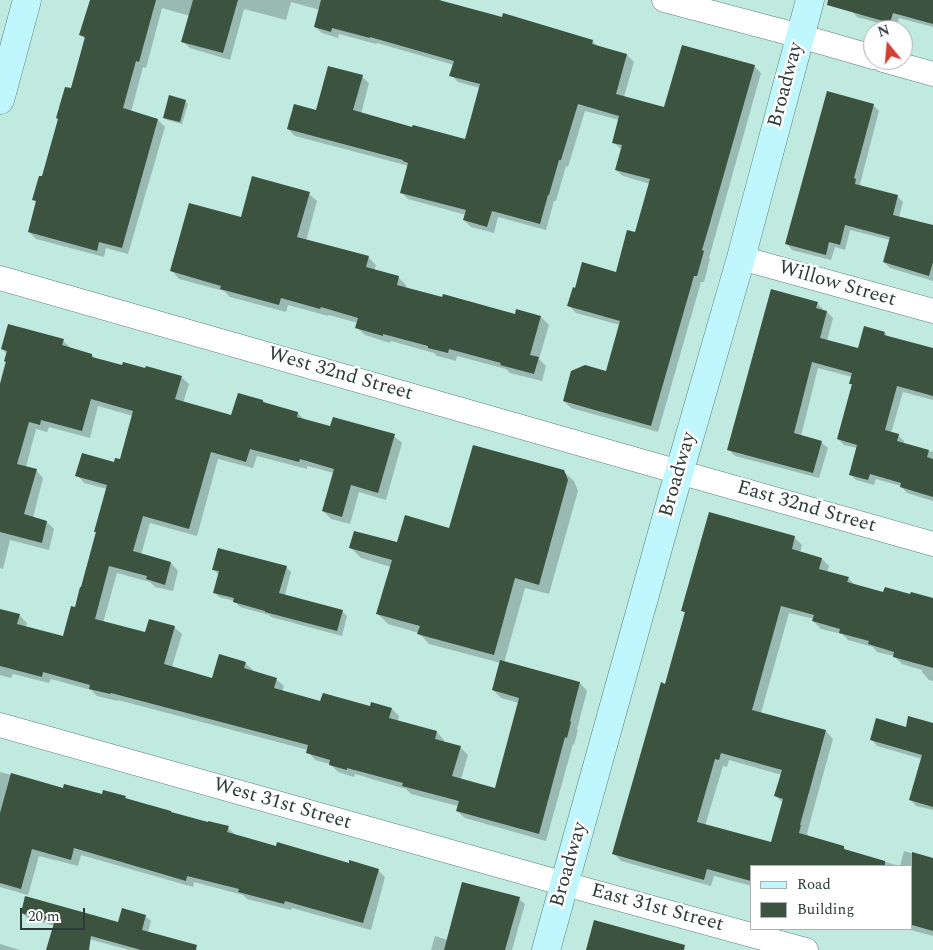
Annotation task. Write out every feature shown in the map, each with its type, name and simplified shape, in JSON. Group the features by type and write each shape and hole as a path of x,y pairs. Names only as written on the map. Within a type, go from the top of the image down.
{"street":[{"path":"0,100 26,0"},
{"path":"664,0 863,54"},
{"name":"Broadway","path":"546,950 679,472 741,258 810,0"},
{"path":"913,68 933,74"},
{"name":"Willow Street","path":"741,258 933,312"},
{"name":"West 32nd Street","path":"0,278 679,472"},
{"name":"East 32nd Street","path":"679,472 933,544"},
{"name":"West 31st Street","path":"0,725 565,884"},
{"name":"East 31st Street","path":"565,884 806,950"}],"building":[{"path":"90,0 156,0 139,62 136,61 123,108 158,119 122,248 99,242 97,251 28,232 36,201 32,200 39,176 42,176 65,87 71,88 85,37 79,35"},
{"path":"193,0 238,0 223,53 181,42"},
{"path":"321,0 439,0 502,17 503,13 593,40 592,44 627,54 616,94 664,107 682,45 755,65 702,250 704,251 697,276 694,276 651,426 563,401 571,371 585,365 606,371 620,321 567,306 573,287 575,288 582,262 616,272 627,230 635,232 650,179 615,170 622,145 612,143 619,116 578,104 540,224 492,211 487,227 463,220 466,210 400,193 408,163 403,160 287,129 294,104 316,110 328,66 363,75 353,110 412,127 413,125 465,139 480,84 449,76 454,61 370,37 332,28 331,32 314,27"},
{"path":"828,0 933,0 933,24 893,13 891,20 880,20 827,5"},
{"path":"827,91 874,104 854,178 856,179 855,184 898,195 893,215 933,225 933,262 929,276 883,262 890,237 845,225 840,245 829,242 826,255 785,244"},
{"path":"169,95 186,100 180,122 163,118"},
{"path":"252,176 310,192 297,237 369,256 366,267 399,276 397,285 442,297 443,294 515,314 516,309 541,316 530,355 539,357 534,374 449,349 448,353 428,348 428,346 355,328 358,318 321,307 320,309 281,298 279,305 220,289 221,286 170,271 189,203 241,217"},
{"path":"771,289 818,302 816,308 827,311 820,338 858,348 864,326 885,332 884,335 933,348 933,396 897,386 885,430 899,434 897,441 929,450 927,457 933,459 933,497 900,487 901,483 870,474 868,480 849,475 857,445 837,439 852,384 849,384 852,373 812,362 794,433 822,441 813,473 727,450"},
{"path":"8,324 64,339 62,345 92,354 92,357 122,365 123,362 145,368 146,366 182,376 175,399 231,415 238,393 298,412 297,417 330,426 333,417 395,434 378,493 351,485 342,517 322,511 334,469 300,459 299,462 250,449 246,462 211,452 189,529 143,516 133,551 171,562 165,585 146,579 147,576 109,566 95,619 145,632 149,619 175,626 164,664 212,678 219,654 246,662 244,668 277,678 274,688 320,701 323,693 370,706 371,702 392,708 389,718 437,731 435,739 461,746 452,776 495,788 519,698 492,690 500,660 580,682 567,738 565,737 539,834 456,811 459,801 402,786 403,783 329,765 330,760 306,753 308,745 111,693 89,689 90,685 43,672 42,677 0,666 0,609 20,614 17,624 63,636 71,606 75,607 81,587 107,485 75,476 82,453 114,462 115,458 120,459 133,411 91,399 82,431 41,420 40,425 29,422 17,464 37,469 24,514 47,521 42,543 0,532 0,384 7,351 1,349"},
{"path":"473,445 564,470 568,480 539,585 515,578 494,655 417,634 420,626 376,614 392,560 349,548 354,531 397,542 405,515 449,528"},
{"path":"709,512 795,536 792,549 822,558 819,569 849,577 847,582 883,592 885,587 933,598 933,668 893,657 894,652 868,644 869,641 839,633 840,629 812,621 814,615 781,606 752,710 826,730 799,833 844,846 844,849 885,861 885,865 750,865 750,881 707,869 704,880 612,854 661,682 665,684 685,612 681,611","holes":["721,753 782,770 774,796 783,799 771,842 697,822 715,759 719,760"]},
{"path":"218,548 287,566 279,593 343,610 337,631 265,612 233,602 234,598 213,593 219,571 212,570"},
{"path":"908,716 933,723 933,807 909,800 922,755 870,740 876,718 906,727"},
{"path":"11,773 63,788 64,784 102,794 103,790 126,796 125,798 171,812 229,826 227,832 276,846 277,842 349,863 349,860 379,869 363,923 285,901 284,904 238,892 239,889 187,876 186,881 74,848 71,860 32,849 21,889 0,883 0,813"},
{"path":"912,852 933,858 933,931 913,925"},
{"path":"462,882 520,897 505,950 444,950"},
{"path":"25,896 118,922 122,908 146,915 142,930 197,945 196,950 141,950 91,936 89,950 46,950 54,923 21,913"},
{"path":"594,920 685,945 684,950 586,950"}]}
